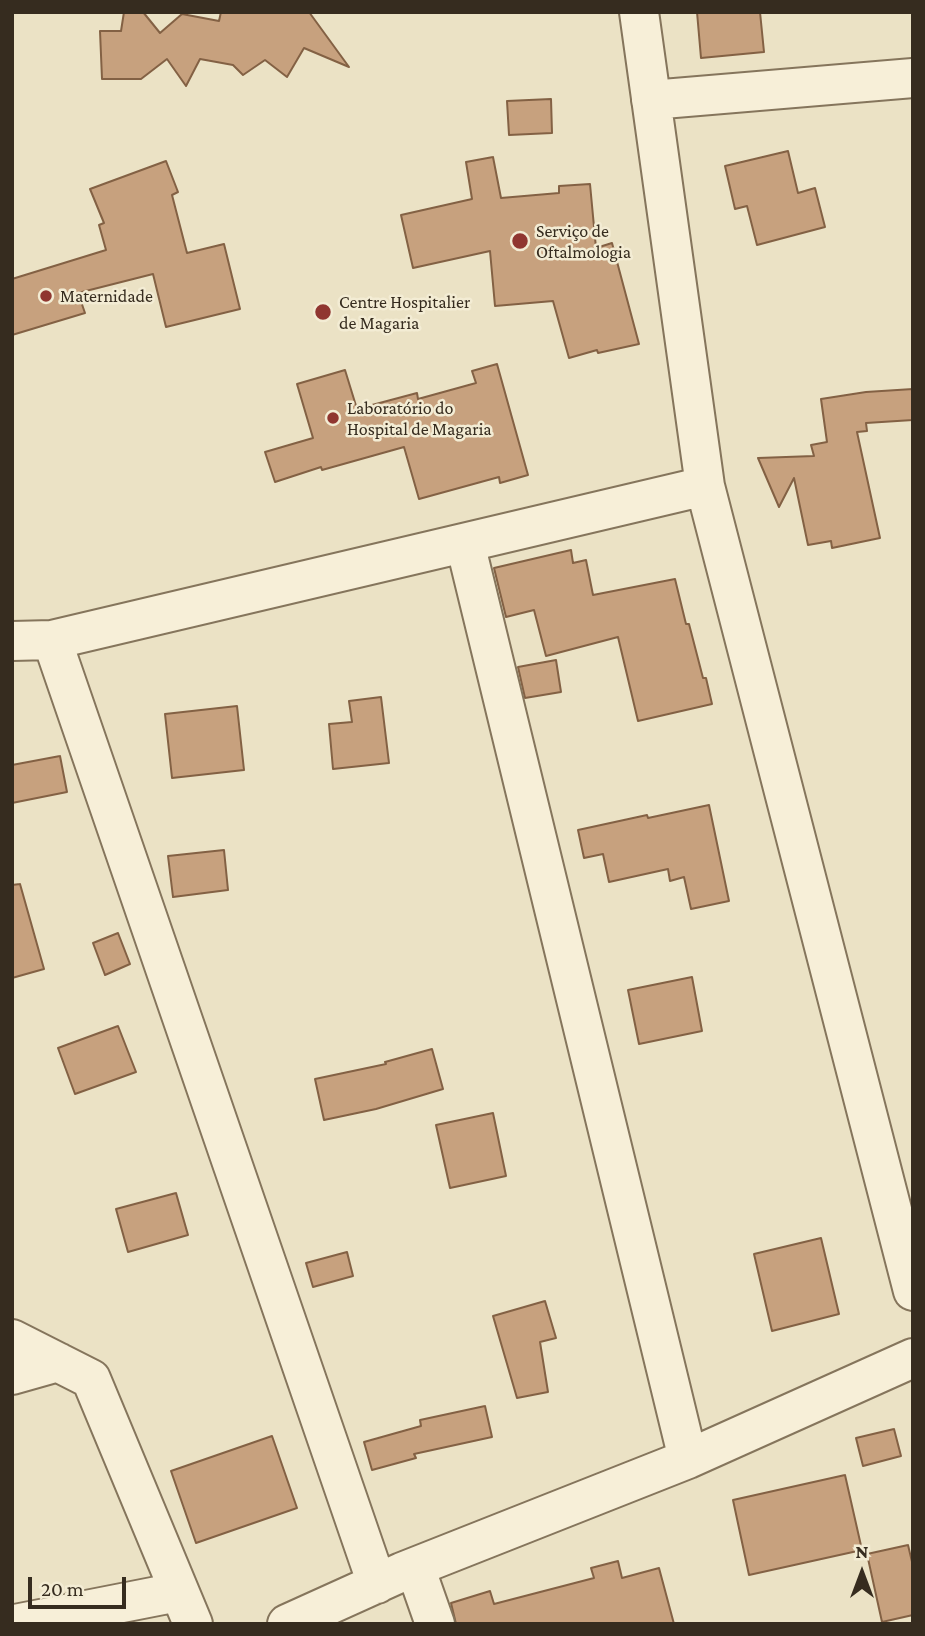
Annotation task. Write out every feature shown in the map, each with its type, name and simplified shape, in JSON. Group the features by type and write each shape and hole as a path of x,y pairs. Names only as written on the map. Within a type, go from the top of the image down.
{"street":[{"path":"639,12 705,486 913,1291"},
{"path":"651,100 913,78"},
{"path":"12,641 52,640 705,486"},
{"path":"465,543 688,1459"},
{"path":"52,640 377,1584"},
{"path":"12,1339 91,1379 185,1608 15,1624"},
{"path":"287,1624 415,1567 688,1459 913,1358"},
{"path":"12,1376 58,1362"},
{"path":"415,1567 435,1624"}],"building":[{"path":"124,12 143,12 160,33 182,14 219,21 221,12 309,12 349,67 304,48 287,77 265,60 243,75 233,65 200,59 186,86 167,59 141,79 102,79 100,31 121,31"},
{"path":"697,12 760,12 764,52 701,58"},
{"path":"551,99 552,133 509,135 507,101"},
{"path":"788,151 798,193 815,188 825,227 757,245 747,206 735,209 725,166"},
{"path":"493,157 501,198 559,193 559,186 590,184 596,248 612,243 639,344 598,353 597,350 569,358 553,301 495,306 490,251 413,268 401,215 472,199 466,162"},
{"path":"166,161 178,192 172,195 187,253 224,244 240,309 166,327 153,274 78,293 85,313 12,335 12,279 106,250 99,225 104,223 90,189"},
{"path":"497,364 528,475 500,483 499,477 419,499 404,447 322,470 321,467 275,482 265,452 313,438 297,384 345,370 357,409 417,393 418,399 476,383 472,371"},
{"path":"913,389 913,420 866,423 867,431 857,432 880,538 832,548 831,541 808,545 794,478 779,507 758,458 814,456 811,445 827,442 821,399"},
{"path":"571,550 573,563 586,560 593,595 675,579 686,624 689,624 712,704 638,721 618,637 546,656 534,610 506,617 494,568"},
{"path":"556,660 561,692 525,698 518,667"},
{"path":"381,697 389,763 333,769 329,724 352,722 349,701"},
{"path":"237,706 244,770 172,778 165,714"},
{"path":"60,756 67,792 12,803 12,765"},
{"path":"709,805 729,901 691,909 684,877 670,881 668,869 609,882 603,854 584,858 578,830"},
{"path":"224,850 228,890 173,897 168,856"},
{"path":"20,884 44,969 12,978 12,885"},
{"path":"118,933 130,964 105,975 93,943"},
{"path":"692,977 702,1031 639,1044 628,990"},
{"path":"118,1026 136,1072 75,1094 58,1048"},
{"path":"432,1049 443,1089 376,1109 324,1120 315,1079 386,1064 385,1062"},
{"path":"493,1113 506,1176 450,1188 436,1125"},
{"path":"176,1193 188,1235 128,1252 116,1209"},
{"path":"821,1238 839,1314 772,1331 754,1254"},
{"path":"347,1252 353,1276 313,1287 306,1263"},
{"path":"545,1301 556,1338 540,1342 548,1392 517,1398 493,1316"},
{"path":"485,1406 492,1437 414,1454 416,1458 372,1470 364,1442 421,1426 420,1420"},
{"path":"894,1429 901,1456 863,1466 856,1438"},
{"path":"272,1436 297,1508 196,1543 171,1471"},
{"path":"845,1475 862,1550 749,1575 733,1500"},
{"path":"908,1545 913,1566 913,1615 882,1622 867,1554"},
{"path":"618,1561 622,1578 659,1568 674,1624 456,1624 451,1603 490,1591 494,1604 594,1578 591,1568"}],"place":[{"name":"Serviço de Oftalmologia","path":"520,241"},
{"name":"Maternidade","path":"46,296"},
{"name":"Centre Hospitalier de Magaria","path":"323,312"},
{"name":"Laboratório do Hospital de Magaria","path":"333,418"}]}
